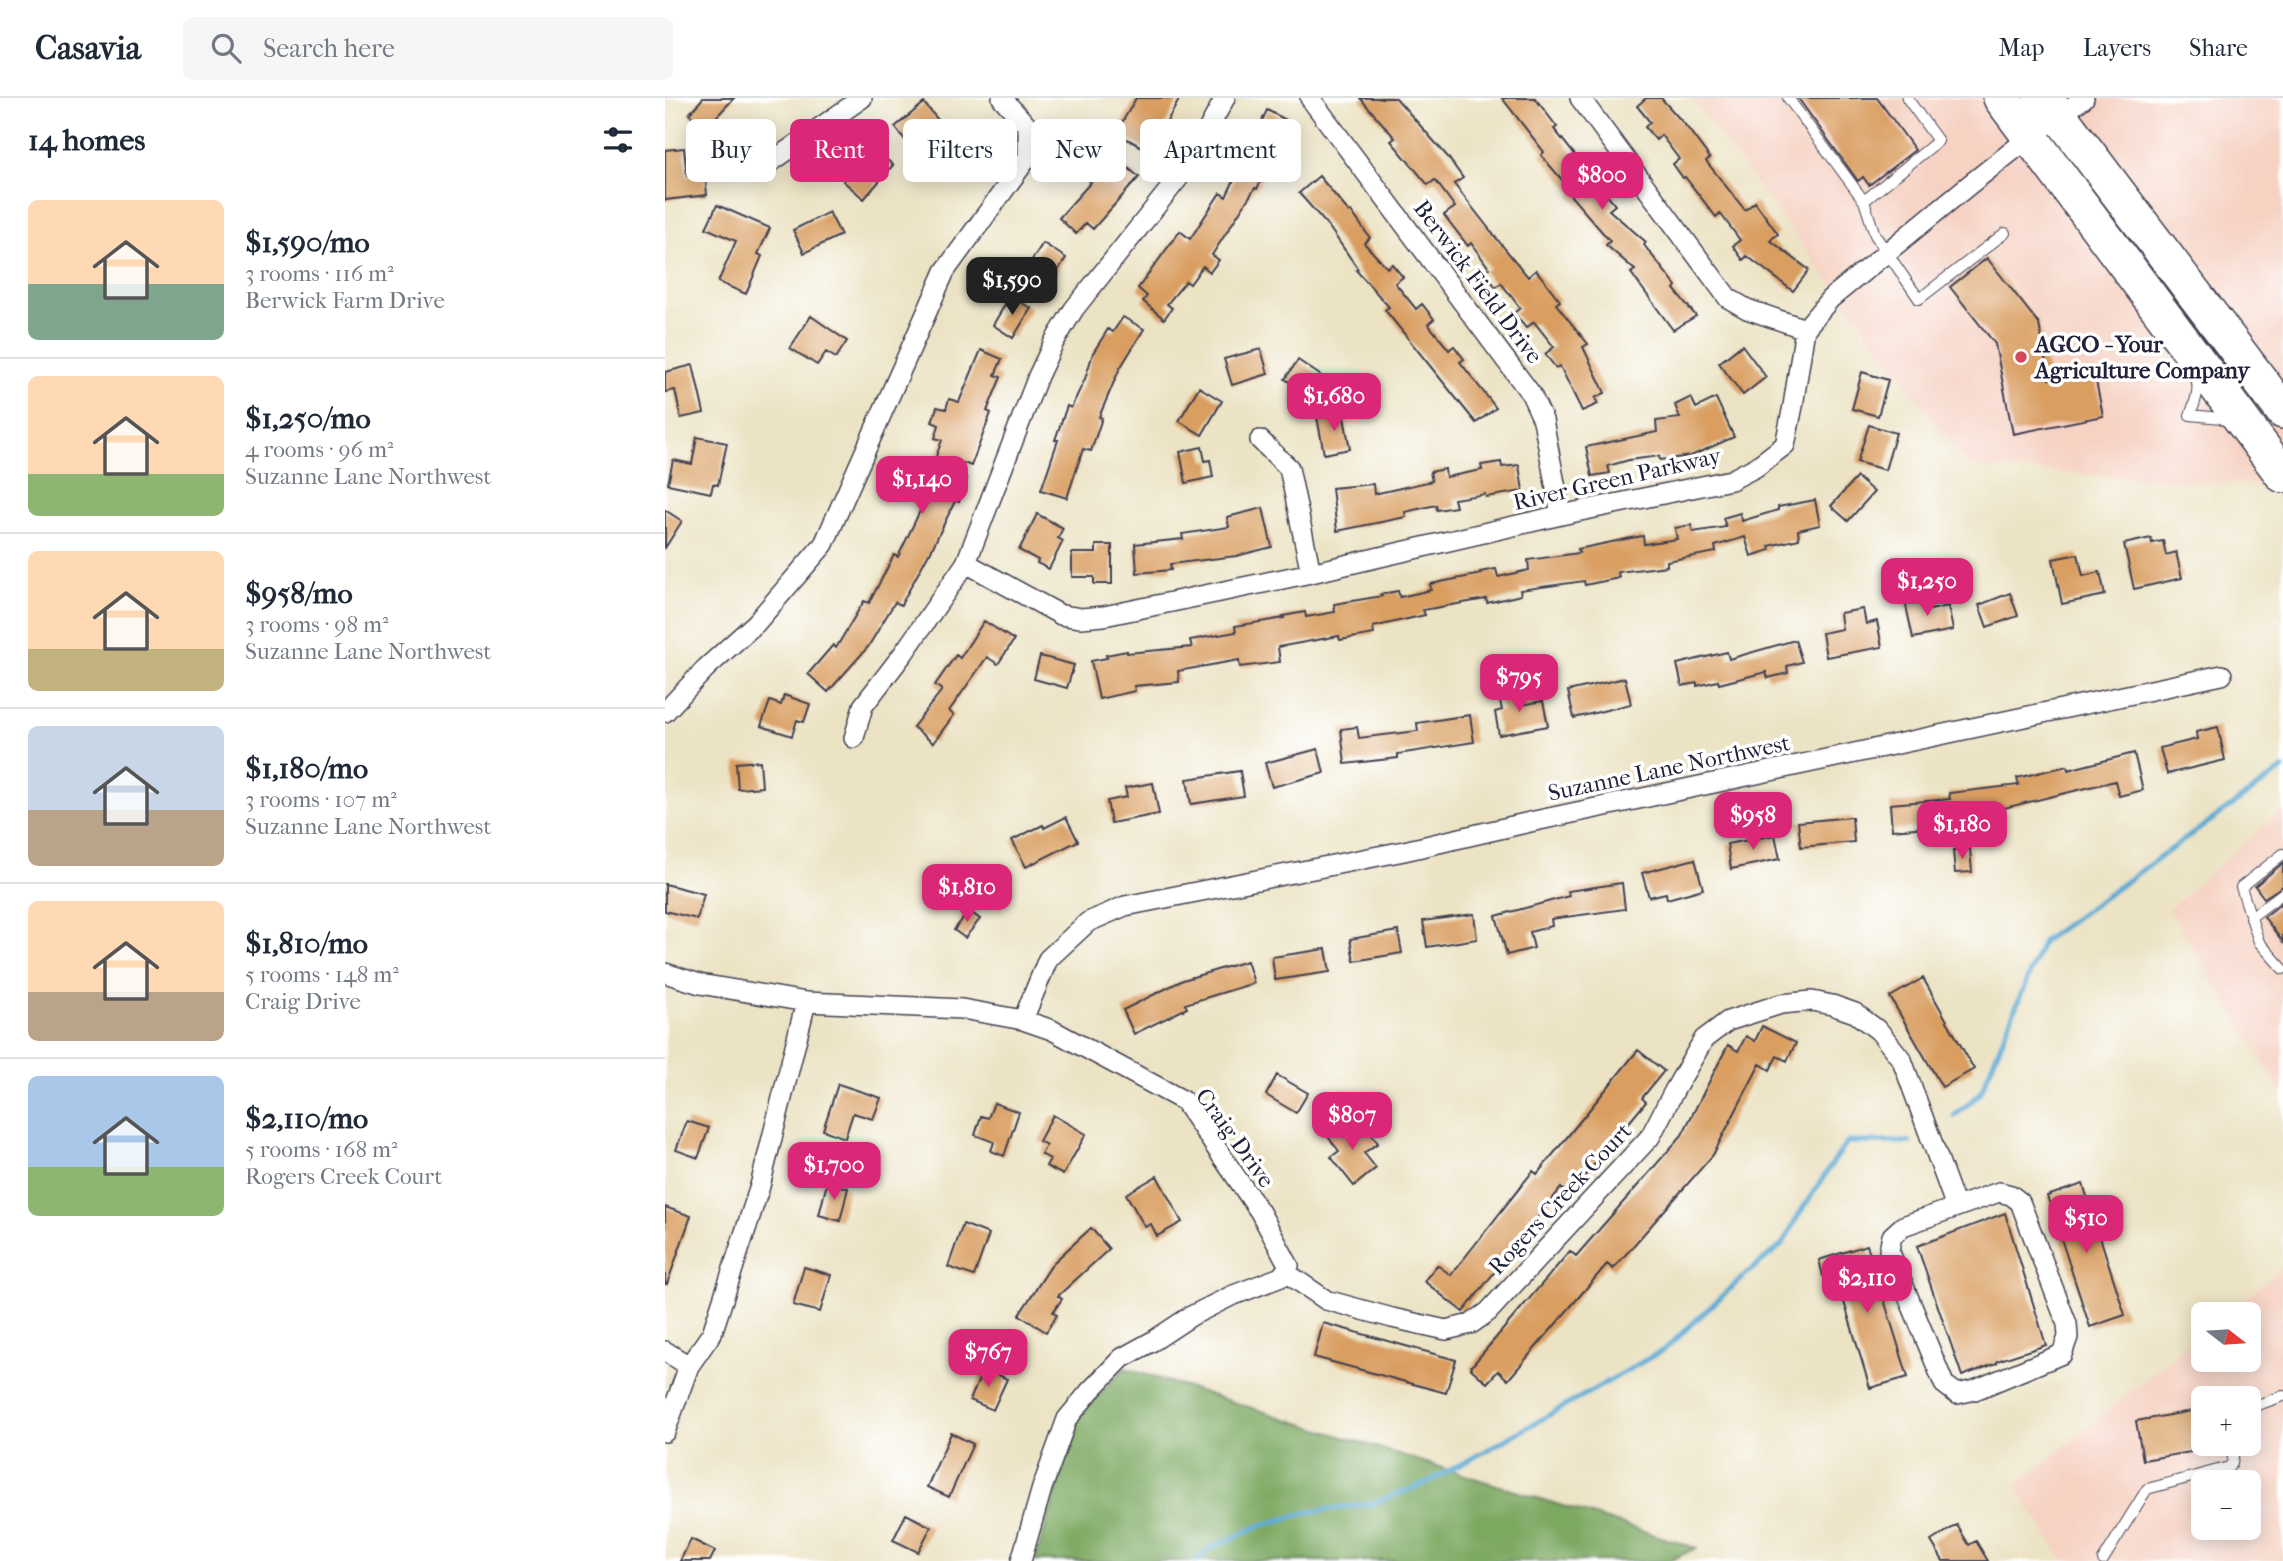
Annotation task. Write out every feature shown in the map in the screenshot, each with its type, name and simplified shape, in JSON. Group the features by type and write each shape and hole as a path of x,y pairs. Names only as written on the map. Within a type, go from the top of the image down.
{"highway":[{"path":"2001,98 2283,475"},
{"path":"2061,104 2283,411"}],"street":[{"path":"776,158 862,98"},
{"path":"665,712 706,668 756,623 824,544 945,271 1028,157 1028,127 1002,98"},
{"path":"854,738 863,706 917,635 966,563 1038,376 1054,342 1074,309 1188,166 1225,98"},
{"name":"Berwick Field Drive","path":"1310,98 1531,394 1543,420 1561,515"},
{"path":"1580,98 1728,298 1747,309 1805,329 1830,299 2029,137 2061,104"},
{"name":"River Green Parkway","path":"966,563 1061,615 1081,618 1104,616 1731,480 1756,467 1785,445 1805,329"},
{"path":"1260,440 1289,468 1311,573"},
{"name":"Suzanne Lane Northwest","path":"1023,1020 1048,959 1088,922 1125,906 1404,851 2222,676"},
{"name":"Craig Drive","path":"665,973 700,984 806,1002 962,1009 1023,1020 1052,1030 1184,1101 1260,1212 1289,1266 1285,1272"},
{"name":"Rogers Creek Court","path":"1285,1272 1326,1300 1446,1331 1471,1324 1488,1312 1650,1137 1704,1040 1728,1021 1791,1003 1812,1001 1832,1005 1855,1013 1879,1031 1902,1060 1956,1207"},
{"path":"665,1433 689,1366 712,1333 756,1198 806,1002"},
{"path":"1999,1192 2011,1195 2020,1202 2067,1324 2068,1337 2062,1354 1975,1390 1957,1394 1944,1384 1889,1250 1892,1236 1903,1226 1956,1207 1999,1192"},
{"path":"1021,1561 1042,1488 1067,1419 1090,1391 1122,1358 1191,1316 1231,1296 1281,1277 1285,1272"},
{"path":"665,1351 689,1366"}],"lane":[{"path":"1788,98 1864,201 1875,235 1919,299 2005,233"},
{"path":"1864,201 1938,141 1907,98"},
{"path":"2283,853 2241,887 2259,942 2283,969"},
{"path":"2251,917 2283,893"},
{"path":"2274,959 2283,951"},
{"path":"2261,1404 2283,1396"},
{"path":"2102,1560 2147,1489 2229,1467 2233,1456"}],"shaded area":[{"path":"1691,98 2283,98 2283,487 1969,467"},
{"path":"2283,809 2283,1094 2169,909"},
{"path":"2283,1267 2283,1561 2063,1561 2016,1486 2191,1342 2191,1372 2261,1372 2261,1302 2240,1302"}],"green space":[{"path":"1125,1368 1696,1548 1669,1561 1035,1561 1079,1417"}],"building":[{"path":"703,98 734,98 714,119 694,119 689,114"},
{"path":"1136,98 1180,98 1168,119 1140,119 1140,146 1126,138 1124,119"},
{"path":"1360,98 1396,98 1463,178 1454,184 1497,239 1528,277 1536,270 1560,301 1556,304 1588,344 1583,347 1605,393 1595,398 1598,404 1582,411 1560,366 1556,368 1545,354 1554,347 1534,322 1526,328 1514,313 1520,308 1501,283 1496,287 1484,272 1489,268 1471,243 1468,246 1444,215 1455,207 1435,180 1428,185 1391,141 1395,138"},
{"path":"1502,98 1535,98 1557,127 1554,129 1615,205 1609,210 1646,242 1644,245 1696,316 1673,330 1631,273 1635,270 1606,245 1610,241 1570,195 1573,193 1541,155 1544,152"},
{"path":"1646,98 1661,98 1710,158 1706,161 1745,210 1755,202 1778,234 1770,240 1809,270 1793,291 1747,256 1743,260 1733,246 1740,240 1720,213 1716,217 1685,177 1683,178 1673,164 1679,159 1661,135 1656,140 1645,127 1650,122 1637,106"},
{"path":"1798,98 1877,98 1915,150 1869,185 1863,177 1858,181"},
{"path":"924,103 937,119 905,119"},
{"path":"1267,110 1284,119 1263,119"},
{"path":"903,120 903,137 895,127"},
{"path":"684,148 686,182 706,182 707,195 665,200 665,150"},
{"path":"1126,166 1139,177 1093,229 1086,223 1076,234 1059,218 1091,182 1126,182"},
{"path":"1319,176 1349,212 1351,211 1370,238 1364,243 1387,268 1392,264 1403,277 1395,283 1416,309 1422,304 1434,319 1428,324 1449,350 1454,346 1464,359 1460,362 1496,408 1476,423 1385,310 1389,307 1356,270 1358,269 1329,227 1299,193"},
{"path":"844,182 878,182 864,199"},
{"path":"1233,182 1260,182 1212,255 1219,260 1210,272 1203,266 1190,284 1186,281 1167,304 1172,308 1164,319 1143,301 1147,296 1138,288 1180,231 1190,239 1220,193 1226,197"},
{"path":"717,205 770,228 758,254 762,256 746,294 718,282 736,241 706,228"},
{"path":"829,212 841,235 804,253 793,230"},
{"path":"1043,243 1066,258 1047,287 1024,272"},
{"name":"AGCO - Your Agriculture Company","path":"1987,258 2039,324 2049,379 2094,371 2103,416 2013,434 1995,344 1950,287"},
{"path":"1010,296 1031,308 1013,338 993,325"},
{"path":"811,316 847,341 836,358 826,352 817,365 790,348"},
{"path":"1123,317 1144,329 1119,370 1099,417 1102,418 1091,451 1083,449 1067,498 1041,490 1067,406 1071,408 1085,379 1093,353 1108,329 1113,332"},
{"path":"1742,345 1766,377 1743,395 1719,363"},
{"path":"1261,349 1268,374 1232,385 1224,359"},
{"path":"981,350 1002,359 995,375 1001,377 987,411 991,413 971,466 964,463 959,475 967,479 959,502 955,501 901,605 895,602 868,647 828,692 808,674 833,645 836,648 864,601 869,603 894,555 898,557 929,492 924,490 942,440 935,438 939,425 932,422 937,407 946,409 949,399 959,402"},
{"path":"1298,360 1330,382 1312,407 1298,397 1302,391 1285,379"},
{"path":"693,365 704,413 681,418 675,390 665,392 665,372"},
{"path":"1862,372 1888,380 1878,416 1852,409"},
{"path":"1199,387 1222,401 1202,435 1179,421"},
{"path":"1691,397 1696,408 1716,398 1734,437 1691,456 1629,460 1608,466 1610,473 1592,476 1586,447 1657,432 1656,421 1680,418 1675,405"},
{"path":"1343,412 1350,449 1324,454 1317,417"},
{"path":"1869,425 1896,433 1885,470 1857,462"},
{"path":"697,437 727,443 718,485 713,484 711,493 668,484 673,460 692,464"},
{"path":"1202,447 1205,461 1210,460 1213,477 1186,483 1180,452"},
{"path":"1501,462 1502,467 1519,465 1523,491 1454,499 1456,507 1437,510 1436,505 1405,512 1406,517 1337,531 1332,488 1373,484 1374,494 1432,481 1430,472 1445,469 1446,477 1482,470 1481,465"},
{"path":"1857,477 1874,492 1848,521 1831,506"},
{"path":"1815,500 1820,525 1798,530 1799,539 1769,546 1770,550 1751,556 1745,537 1715,546 1716,552 1667,561 1667,566 1618,572 1619,578 1585,585 1584,581 1520,590 1521,595 1487,603 1486,599 1423,610 1425,615 1373,627 1374,634 1340,640 1339,636 1278,647 1280,662 1240,667 1239,660 1178,671 1179,682 1134,686 1135,691 1099,699 1091,661 1107,658 1106,655 1192,647 1190,640 1236,632 1235,626 1305,612 1306,617 1335,612 1334,604 1398,591 1400,597 1431,590 1430,584 1496,569 1498,577 1529,570 1528,560 1579,553 1578,549 1631,538 1643,536 1644,544 1677,539 1675,528 1691,525 1693,532 1726,527 1723,518 1740,513 1742,521 1778,510 1778,507"},
{"path":"1263,508 1272,547 1236,556 1170,564 1171,570 1137,573 1135,544 1183,539 1182,534 1229,527 1227,517"},
{"path":"665,510 682,521 665,548"},
{"path":"1037,514 1063,528 1058,538 1063,541 1049,569 1019,550"},
{"path":"2151,538 2152,543 2163,541 2166,555 2176,552 2182,578 2134,589 2124,544"},
{"path":"1096,545 1112,545 1112,584 1094,584 1094,577 1072,577 1072,553 1096,553"},
{"path":"2078,554 2083,576 2100,572 2105,595 2062,604 2053,559"},
{"path":"2010,593 2018,616 1987,627 1979,605"},
{"path":"1927,597 1930,610 1948,606 1953,630 1913,638 1905,601"},
{"path":"1863,609 1866,624 1877,621 1882,647 1826,657 1822,633 1842,629 1840,613"},
{"path":"984,621 1014,640 998,664 987,657 949,711 954,715 933,743 913,727 942,690 935,685 956,655 960,658"},
{"path":"1795,640 1802,662 1787,666 1788,673 1768,678 1766,672 1719,684 1718,681 1682,686 1677,664 1727,652 1729,659"},
{"path":"1040,656 1074,665 1067,688 1034,679"},
{"path":"1625,678 1631,704 1574,718 1568,691"},
{"path":"1519,689 1521,705 1543,701 1548,726 1499,735 1495,712 1502,710 1498,693"},
{"path":"784,695 810,704 804,722 797,720 792,736 761,726 770,701 781,705"},
{"path":"1470,715 1474,742 1398,754 1398,758 1345,764 1341,729 1357,727 1359,738 1418,731 1417,723"},
{"path":"2218,727 2225,760 2167,774 2160,748 2197,739 2196,732"},
{"path":"1318,749 1324,773 1272,787 1265,763"},
{"path":"2134,753 2143,790 2119,796 2115,781 2000,809 2000,813 1927,821 1927,827 1892,830 1890,804 1950,799 1949,793 2019,785 2017,778 2067,766 2068,770"},
{"path":"760,761 762,787 738,789 736,763"},
{"path":"1240,771 1244,796 1191,804 1187,779"},
{"path":"1153,783 1159,814 1111,823 1107,801 1127,797 1125,788"},
{"path":"1066,817 1078,841 1026,867 1012,840"},
{"path":"1852,817 1854,842 1801,847 1798,822"},
{"path":"1775,835 1780,859 1731,869 1727,844"},
{"path":"1970,849 1972,872 1955,873 1953,850"},
{"path":"1695,859 1703,889 1667,899 1666,893 1649,897 1642,873"},
{"path":"2283,863 2283,886 2264,898 2255,886"},
{"path":"1622,883 1625,909 1551,919 1552,926 1530,932 1534,948 1507,955 1496,916 1569,896 1568,891"},
{"path":"665,884 704,894 697,919 665,911"},
{"path":"2283,902 2283,942 2264,917"},
{"path":"969,911 980,919 965,938 954,930"},
{"path":"1474,914 1477,939 1427,947 1423,921"},
{"path":"1398,931 1402,953 1354,961 1350,939"},
{"path":"1326,949 1330,972 1275,980 1272,957"},
{"path":"1247,961 1254,983 1185,1004 1187,1008 1134,1034 1123,1010 1183,980"},
{"path":"1923,978 1974,1069 1942,1087 1890,997"},
{"path":"1762,1026 1796,1043 1787,1061 1777,1056 1770,1070 1760,1064 1713,1155 1613,1269 1607,1264 1508,1380 1498,1371 1487,1383 1470,1368 1570,1251 1576,1256 1682,1135 1728,1045 1738,1051 1746,1036 1755,1041"},
{"path":"1638,1050 1664,1071 1642,1098 1646,1102 1569,1195 1561,1188 1463,1312 1424,1281 1437,1265 1451,1275 1533,1171 1537,1174"},
{"path":"1277,1075 1308,1093 1296,1113 1266,1095"},
{"path":"838,1084 881,1098 873,1119 853,1113 845,1138 823,1130"},
{"path":"994,1103 1019,1112 1004,1156 991,1151 994,1142 975,1135 981,1116 988,1118"},
{"path":"1053,1115 1086,1134 1063,1175 1046,1166 1050,1159 1041,1154 1046,1145 1039,1141"},
{"path":"1341,1119 1357,1139 1368,1130 1378,1143 1364,1153 1376,1168 1354,1186 1331,1157 1339,1151 1325,1133"},
{"path":"687,1121 709,1128 698,1158 676,1150"},
{"path":"1157,1176 1182,1222 1157,1236 1151,1224 1145,1227 1126,1194"},
{"path":"827,1183 848,1188 840,1221 819,1215"},
{"path":"2083,1184 2125,1315 2090,1327 2047,1196"},
{"path":"665,1207 691,1216 667,1284 665,1284"},
{"path":"2005,1213 2046,1345 1962,1376 1917,1246"},
{"path":"963,1224 989,1234 974,1276 948,1267"},
{"path":"1091,1228 1109,1249 1058,1296 1062,1299 1053,1312 1057,1315 1046,1332 1019,1315 1053,1263"},
{"path":"1867,1245 1908,1377 1870,1388 1835,1272 1823,1276 1819,1260"},
{"path":"804,1267 831,1275 820,1312 793,1305"},
{"path":"1323,1323 1456,1360 1446,1393 1314,1357"},
{"path":"984,1368 1007,1379 993,1410 970,1400"},
{"path":"2191,1411 2191,1452 2143,1460 2136,1421"},
{"path":"951,1433 973,1444 949,1497 927,1487"},
{"path":"906,1514 931,1527 918,1552 893,1540"},
{"path":"1957,1525 1969,1545 1976,1541 1988,1561 1943,1561 1931,1541"},
{"path":"691,1539 715,1551 710,1561 680,1561"}],"waterway":[{"path":"1954,1116 1980,1094 2043,941 2283,769"},
{"path":"1196,1561 1211,1548 1259,1526 1309,1512 1374,1503 1426,1483 1665,1349 1746,1274 1782,1245 1847,1142 1910,1142"}],"place":[{"name":"AGCO - Your Agriculture Company","path":"2021,357"}]}
